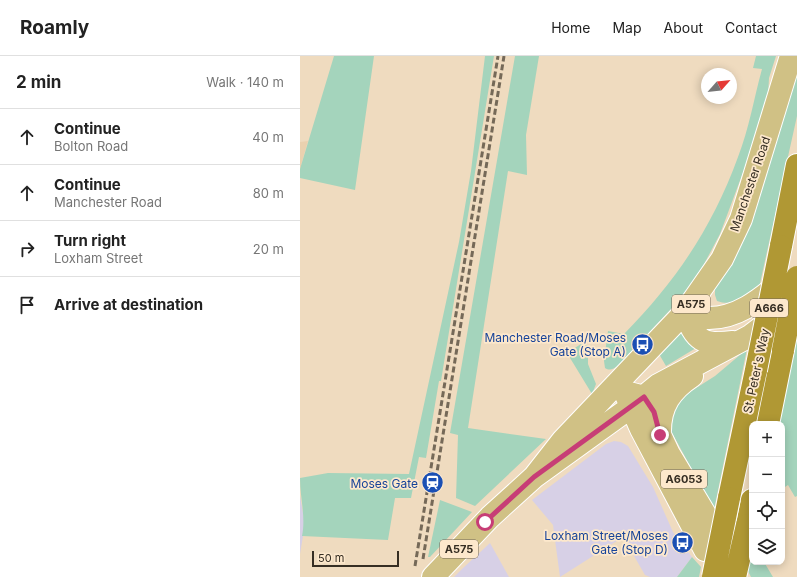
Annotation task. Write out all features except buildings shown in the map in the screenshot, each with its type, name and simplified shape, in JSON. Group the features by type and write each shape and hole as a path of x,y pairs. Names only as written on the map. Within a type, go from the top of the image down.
{"highway":[{"name":"St. Peter's Way","path":"713,577 797,165"},
{"name":"St. Peter's Way","path":"769,421 797,277"},
{"path":"735,577 749,515"}],"main road":[{"name":"Manchester Road","path":"534,477 598,431 685,312 722,258 741,219 791,56"},
{"name":"A575","path":"685,312 705,318 722,316 741,310 756,304 797,268"},
{"name":"Manchester Road","path":"534,477 563,440 627,392 658,385 742,340 797,299"},
{"name":"A575","path":"685,312 695,335 706,343 715,344 742,340"},
{"path":"660,435 660,420 663,409 673,390 697,372 716,353"},
{"path":"627,392 654,412 660,435"},
{"name":"A6053","path":"627,392 673,489 705,550"},
{"name":"A6053","path":"598,431 613,429 627,434 673,489"},
{"name":"A6053","path":"660,435 669,454 710,524"},
{"name":"A575","path":"432,577 490,517 534,477"}],"shaded area":[{"path":"308,141 300,169 300,142"},
{"path":"614,441 621,442 628,446 653,487 673,532 692,557 677,577 650,577 645,575 623,537 560,577 553,525 532,500 606,444"},
{"path":"300,496 305,524 300,554"},
{"path":"490,543 509,577 454,577 462,569"}],"green space":[{"path":"334,56 374,56 355,190 300,178 300,169"},
{"path":"485,56 494,56 441,381 439,381 426,458 419,457 411,498 395,498 388,540 302,536 303,515 300,478 328,473 409,474 459,242 471,171"},
{"path":"515,56 539,56 526,135 527,175 508,171 468,428 546,439 475,506 456,498 458,435 450,433"},
{"path":"756,56 776,56 769,78 768,96 757,135 720,234 703,266 683,296 618,366 612,369 607,369 605,368 604,361 608,331 624,334 643,314 691,252 717,207 738,157 748,124 762,69 753,68"},
{"path":"797,56 797,116 759,288 744,298 734,302 723,303 717,301 715,288"},
{"path":"683,331 696,348 666,366 659,354"},
{"path":"797,332 797,496 795,497 788,485 785,487 785,421 779,421"},
{"path":"581,344 586,344 588,346 588,364 596,384 592,394 567,353"},
{"path":"747,349 714,510 671,431 671,415 682,397 715,376"},
{"path":"440,500 472,512 430,557 428,557"},
{"path":"692,557 701,567 699,577 677,577"},
{"path":"749,565 766,565 773,577 751,577 748,571"}],"railway":[{"path":"415,566 498,56"},
{"path":"423,559 504,56"}],"place":[{"name":"Manchester Road/Moses Gate (Stop A)","path":"642,344"},
{"name":"Moses Gate","path":"433,483"},
{"name":"Loxham Street/Moses Gate (Stop D)","path":"683,542"}],"route":[{"path":"485,522 534,477 644,397 654,412 660,435"}]}
